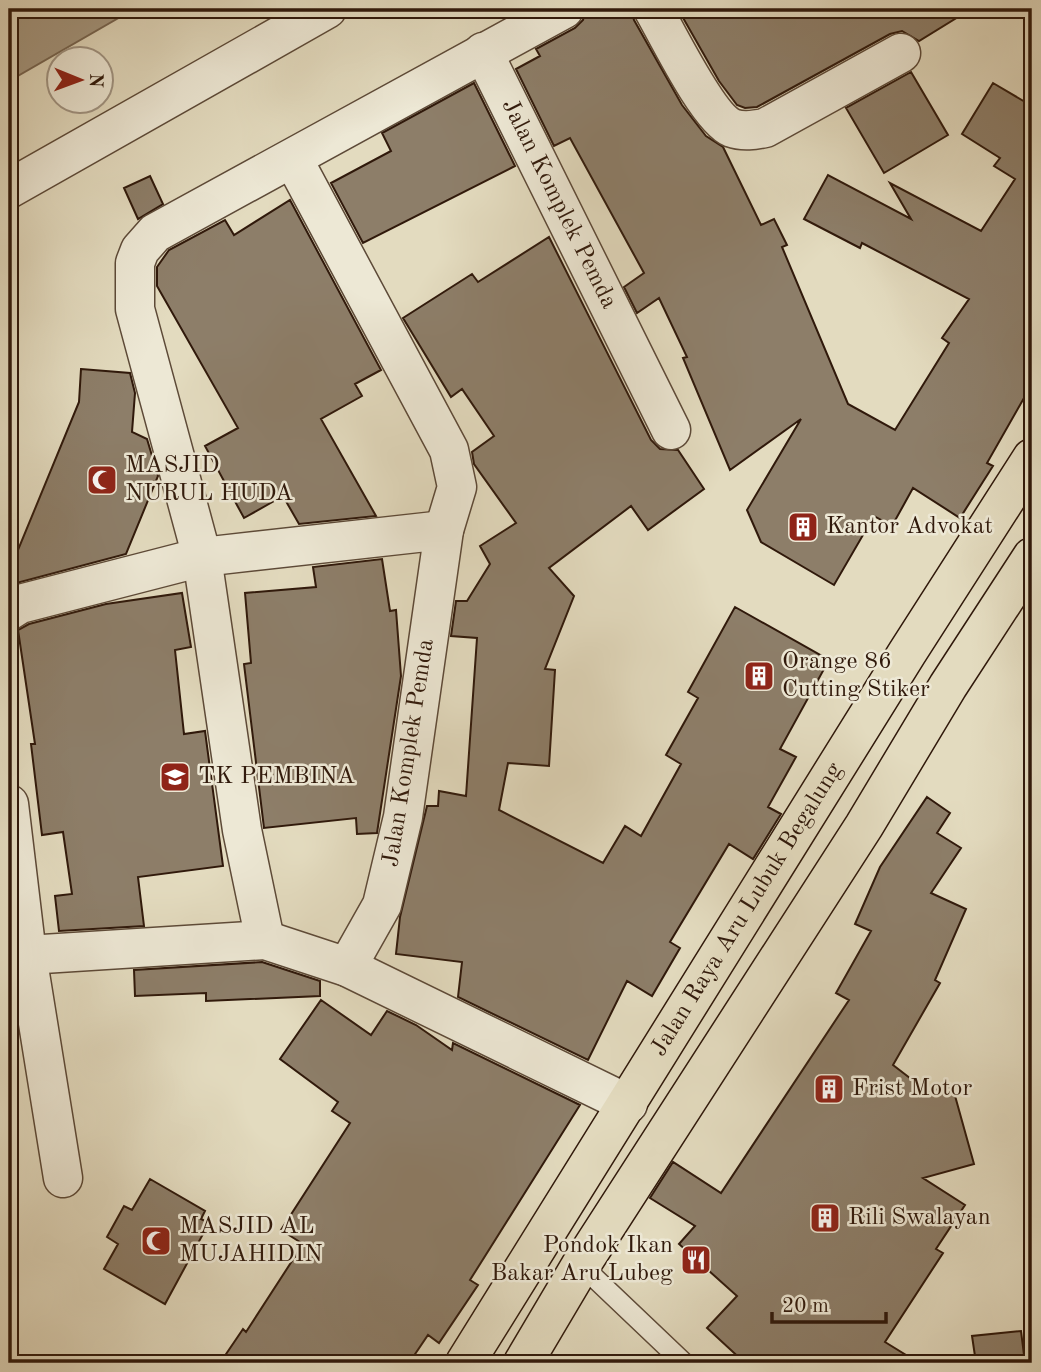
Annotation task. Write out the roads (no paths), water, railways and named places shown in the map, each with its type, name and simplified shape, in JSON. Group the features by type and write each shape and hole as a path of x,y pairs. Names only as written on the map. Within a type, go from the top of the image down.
{"main road":[{"name":"Jalan Raya Aru Lubuk Begalung","path":"465,1363 907,653 1032,458"},
{"name":"Jalan Raya Aru Lubuk Begalung","path":"523,1363 581,1265 864,826 947,686 1032,557"},
{"path":"907,653 947,686"}],"street":[{"path":"9,189 327,9"},
{"path":"265,940 242,830 202,557 135,309 135,263 139,250 155,233 564,9"},
{"path":"653,9 712,112 730,127 741,130 765,128 901,53"},
{"name":"Jalan Komplek Pemda","path":"483,52 671,430"},
{"name":"Jalan Komplek Pemda","path":"293,159 449,450 457,487 444,530 403,817 382,905 347,967"},
{"path":"9,611 20,604 202,557 444,530"},
{"path":"9,804 18,957 63,1178"},
{"path":"18,957 265,940 347,967 628,1104"}],"lane":[{"path":"581,1265 684,1363"}],"place":[{"name":"MASJID NURUL HUDA","path":"102,480"},
{"name":"Kantor Advokat","path":"803,527"},
{"name":"Orange 86 Cutting Stiker","path":"759,676"},
{"name":"TK PEMBINA","path":"175,777"},
{"name":"Frist Motor","path":"829,1089"},
{"name":"Rili Swalayan","path":"825,1218"},
{"name":"MASJID AL MUJAHIDIN","path":"156,1241"},
{"name":"Pondok Ikan Bakar Aru Lubeg","path":"696,1260"}]}
